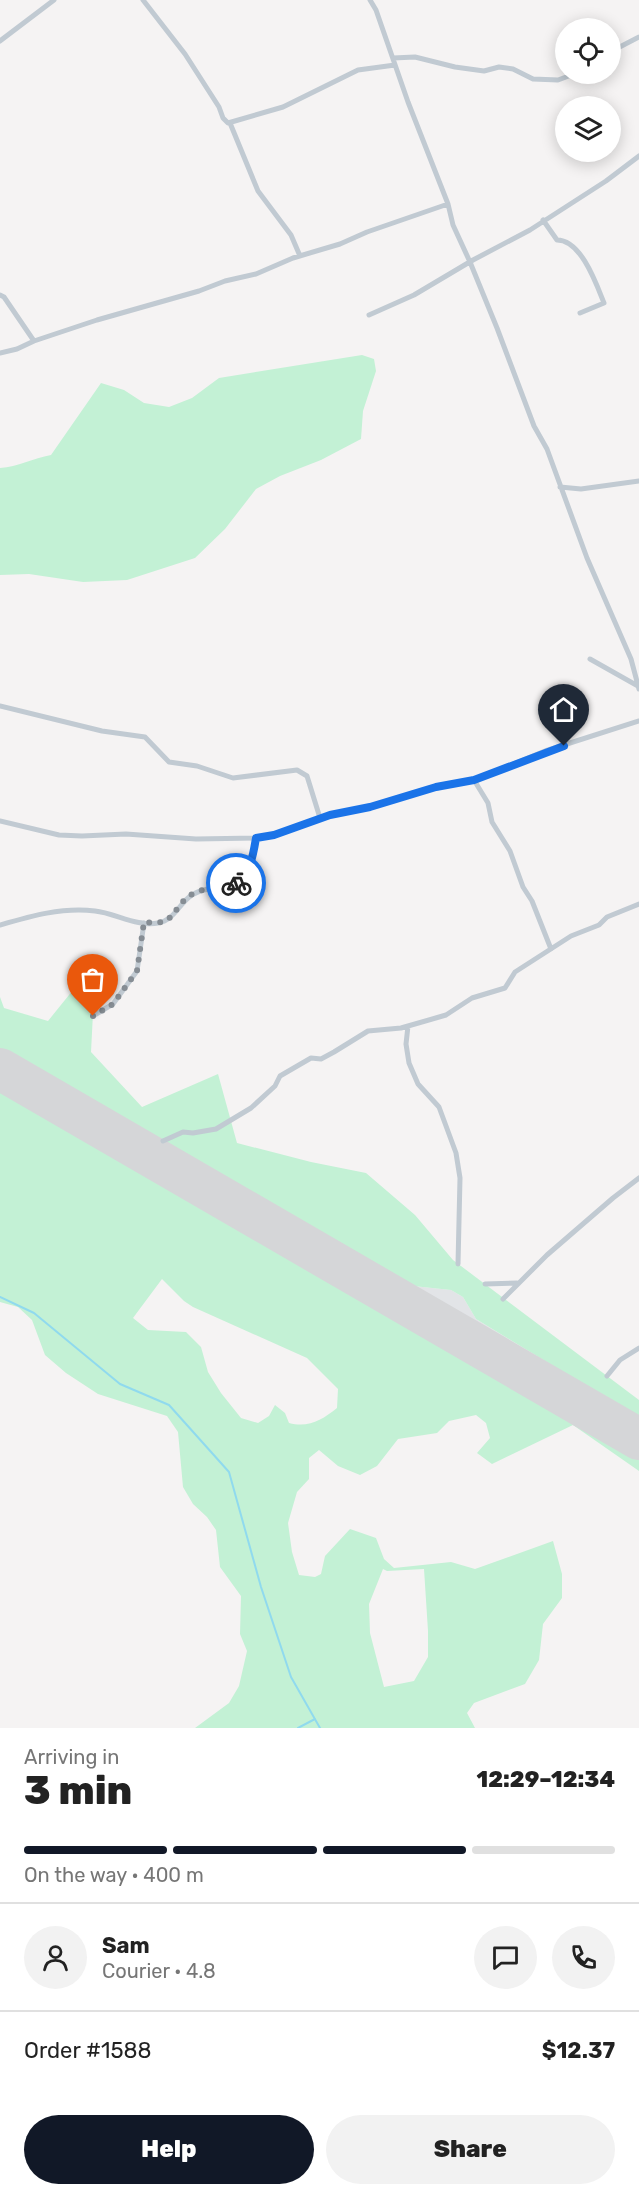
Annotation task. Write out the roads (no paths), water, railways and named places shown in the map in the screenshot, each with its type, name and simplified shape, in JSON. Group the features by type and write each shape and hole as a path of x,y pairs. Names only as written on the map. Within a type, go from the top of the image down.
{"street":[{"path":"0,41 54,0"},
{"path":"143,0 185,54 219,107 223,118 230,123 258,191 291,235 300,256"},
{"path":"370,0 376,10 448,204 453,225 470,262 587,558 627,651 639,687"},
{"path":"621,46 639,37"},
{"path":"230,123 283,107 358,70 415,57 455,67 484,71 499,67 513,69 533,79 555,80"},
{"path":"369,315 414,295 530,230 606,181 639,156"},
{"path":"0,353 97,320 199,291 225,280 255,274 448,204"},
{"path":"543,220 557,240 564,240 576,250 593,276 604,303 580,313"},
{"path":"0,295 4,297 34,341"},
{"path":"560,487 581,489 639,481"},
{"path":"590,659 639,687"},
{"path":"0,706 102,731 145,737 169,762 197,766 232,778 297,770 307,776 320,818"},
{"path":"0,821 59,835 126,834 196,839 256,838 274,835 320,818 370,807 454,782 474,780 545,751 639,721"},
{"path":"474,780 490,807 492,822 510,851 523,887 532,901 551,949"},
{"path":"0,925 44,913 70,910 96,911 156,924 170,920 183,902 194,894 225,887 245,876 251,864 256,838"},
{"path":"163,1141 183,1132 193,1133 216,1129 251,1108 275,1086 280,1076 311,1058 321,1059 368,1031 408,1026 446,1015 472,998 505,988 515,972 570,936 599,925 606,917 639,904"},
{"path":"93,1016 113,1004 137,971 144,922"},
{"path":"408,1026 406,1044 409,1063 418,1084 439,1107 456,1153 460,1178 458,1264"},
{"path":"503,1299 517,1283 613,1198 639,1178"},
{"path":"485,1284 517,1283"},
{"path":"607,1376 620,1360 639,1348"}],"waterway":[{"path":"0,1297 34,1313 120,1384 169,1405 229,1472 261,1587 291,1677 320,1728"},
{"path":"298,1728 315,1719"}]}
